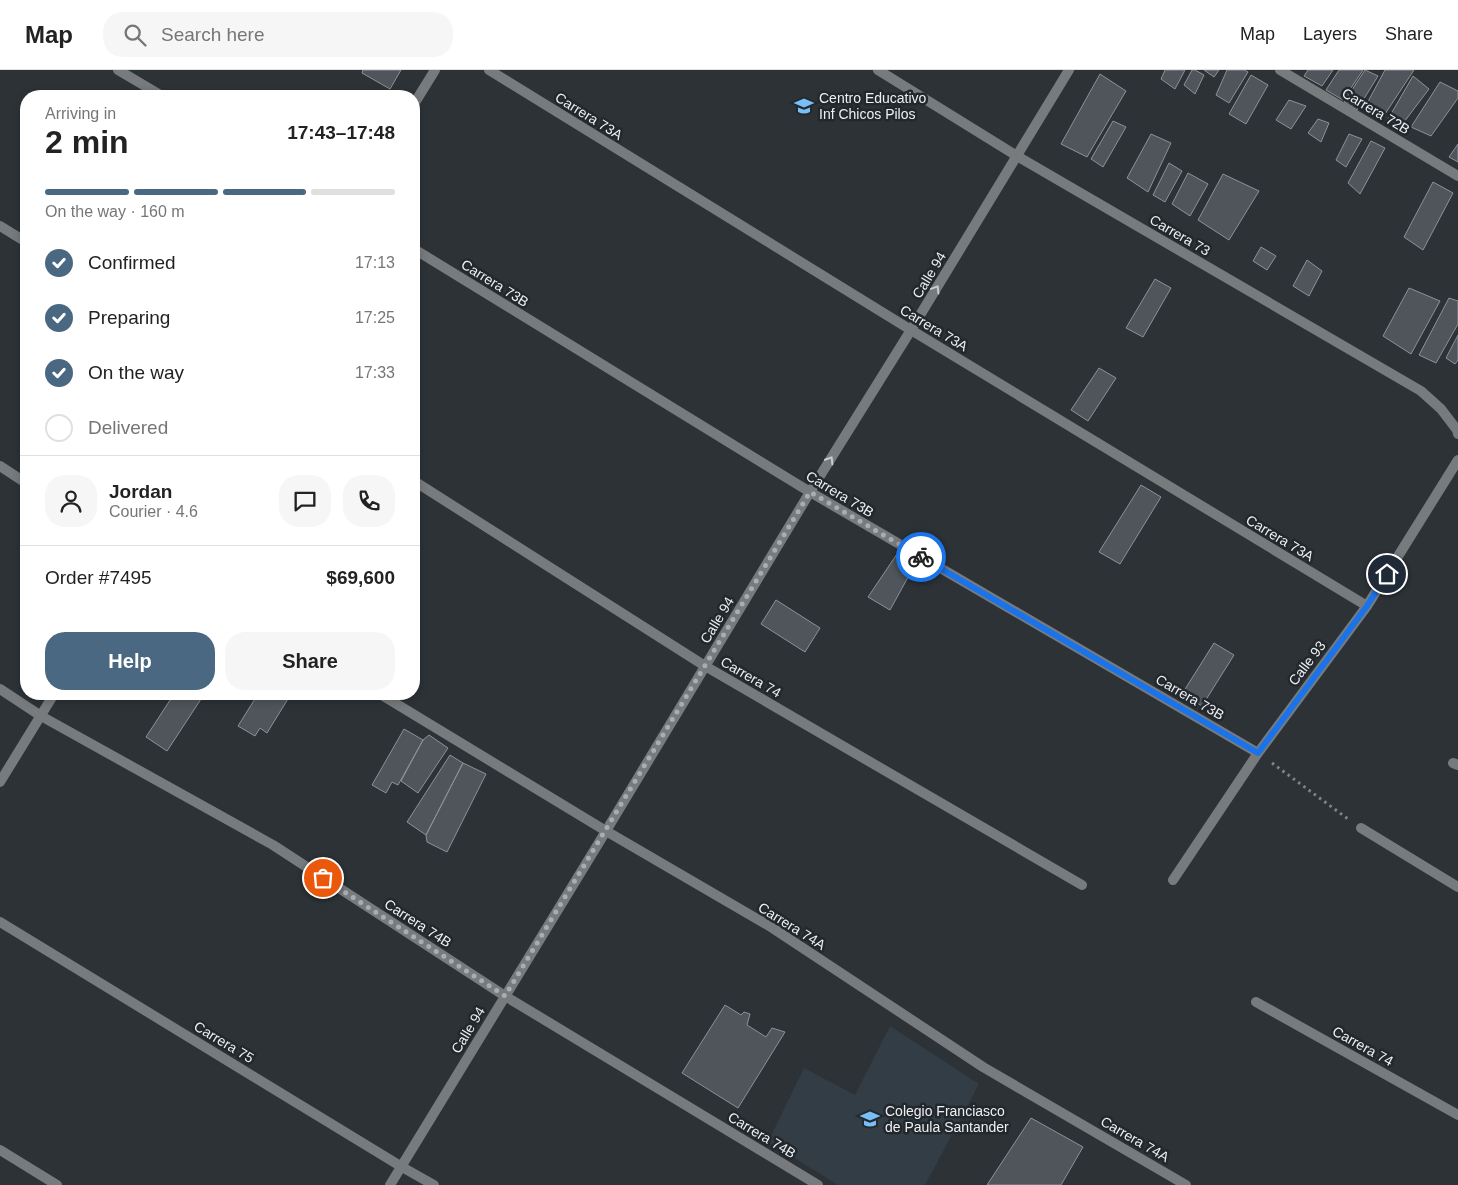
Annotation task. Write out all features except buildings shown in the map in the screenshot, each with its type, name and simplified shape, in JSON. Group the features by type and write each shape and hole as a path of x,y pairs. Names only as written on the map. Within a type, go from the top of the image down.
{"street":[{"path":"118,70 152,90"},
{"path":"420,94 435,70"},
{"name":"Carrera 73A","path":"489,70 911,330 1367,606"},
{"name":"Carrera 73","path":"878,70 1017,156 1422,390 1441,409 1458,434"},
{"name":"Calle 94","path":"390,1185 810,492 1069,70"},
{"name":"Carrera 72B","path":"1280,70 1458,176"},
{"path":"0,226 20,238"},
{"name":"Carrera 73B","path":"420,253 810,492 1258,753"},
{"name":"Calle 93","path":"1173,880 1258,753 1367,606 1458,460"},
{"path":"0,466 20,479"},
{"name":"Carrera 74","path":"420,486 705,666 1082,885"},
{"name":"Carrera 74B","path":"0,688 41,716 273,845 505,996 818,1185"},
{"path":"0,782 50,700"},
{"name":"Carrera 74A","path":"390,700 771,928 983,1067 1186,1185"},
{"path":"1361,828 1458,887"},
{"name":"Carrera 75","path":"0,922 434,1185"},
{"name":"Carrera 74","path":"1256,1002 1458,1115"},
{"path":"0,1150 57,1185"}],"path":[{"path":"1258,753 1361,828"}],"shaded area":[{"name":"Colegio Franciasco de Paula Santander","path":"890,1026 979,1084 925,1185 838,1185 768,1142 804,1068 855,1095"}],"way so far":[{"path":"323,878 505,996 810,492 921,557"}],"place":[{"name":"Centro Educativo Inf Chicos Pilos","path":"804,106"},
{"name":"Colegio Franciasco de Paula Santander","path":"870,1119"}],"route":[{"path":"921,557 1258,753 1367,606 1387,574"}]}
